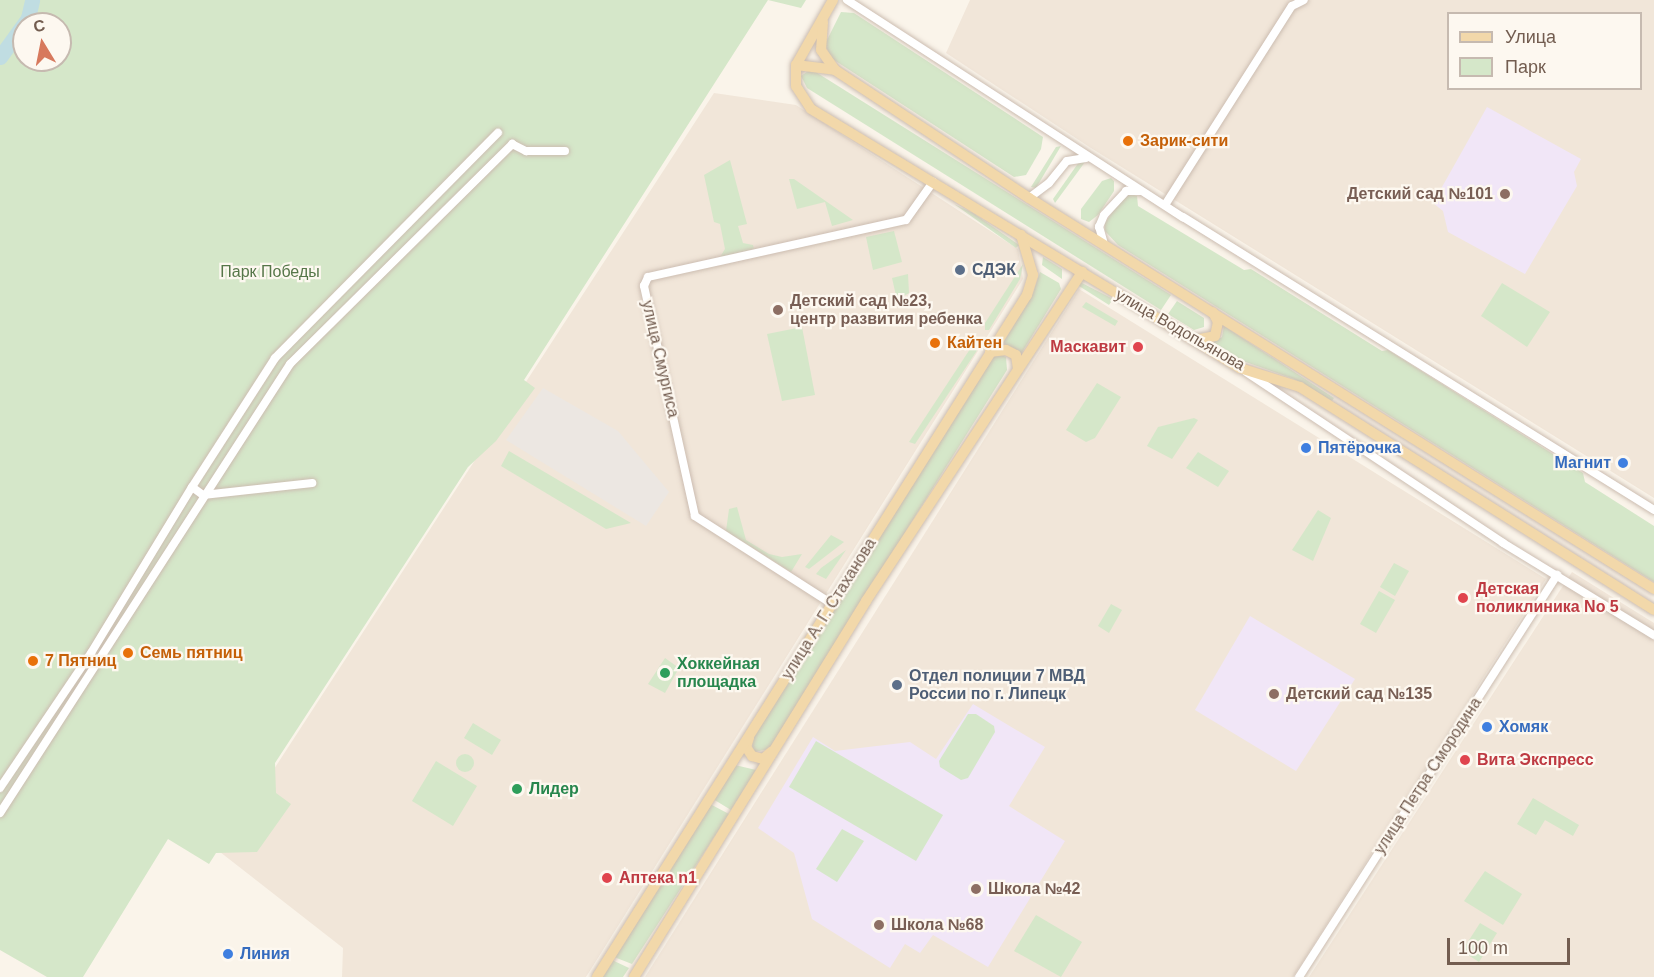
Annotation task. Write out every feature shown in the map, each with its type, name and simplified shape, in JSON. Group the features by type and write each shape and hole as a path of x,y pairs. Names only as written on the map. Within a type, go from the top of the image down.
{"main road":[{"path":"796,65 833,0"},
{"name":"улица Водопьянова","path":"824,16 821,50 835,70 1029,198 1210,309 1654,589"},
{"name":"улица Водопьянова","path":"835,70 796,65 796,86 812,109 1240,368 1300,387 1654,610"},
{"name":"улица А. Г. Стаханова","path":"597,977 1027,295 1033,275 1021,235"},
{"name":"улица А. Г. Стаханова","path":"634,977 775,748 1082,272"},
{"path":"1195,340 1215,336 1218,322 1210,309"},
{"path":"990,352 1006,350 1016,355 1018,369"},
{"path":"751,732 746,747 752,756 763,759 775,748"}],"street":[{"path":"847,0 1143,192 1654,510"},
{"path":"1165,205 1292,6 1304,0"},
{"path":"0,788 91,653 192,487 275,358 498,133"},
{"path":"0,813 99,665 203,495 290,364 512,144 526,151 566,151"},
{"path":"1029,198 1045,187 1067,161 1077,157 1095,161"},
{"name":"улица Смургиса","path":"832,604 695,516 644,286 648,277 906,220 933,182"},
{"path":"1104,244 1099,227 1111,205 1126,191 1143,192"},
{"path":"1240,368 1286,402 1654,635"},
{"path":"192,487 203,495 312,483"},
{"name":"улица Петра Смородина","path":"1299,977 1557,575"}],"shaded area":[{"path":"970,0 1654,0 1654,498 1091,148 946,53"},
{"path":"714,93 796,105 1018,249 1023,279 586,977 342,977 343,948 220,852"},
{"name":"Детский сад №101","path":"1487,107 1581,159 1574,172 1577,186 1525,274 1448,232 1443,211 1433,203"},
{"path":"1079,289 1546,579 1293,977 645,977"},
{"path":"543,388 618,431 669,492 646,526 506,440"},
{"path":"1572,572 1654,623 1654,977 1309,977"},
{"name":"Детский сад №135","path":"1250,616 1355,679 1296,771 1195,710"},
{"path":"973,704 1045,747 1009,806 1065,841 988,967 933,935 920,953 905,944 890,968 812,919 794,853 758,828 813,737 835,751 910,742 936,759"}],"green space":[{"name":"Парк Победы","path":"0,0 768,0 524,380 535,388 496,441 468,467 275,763 276,793 291,804 257,852 216,853 209,864 168,839 83,977 47,977 0,950"},
{"path":"768,0 806,0 801,8"},
{"path":"841,12 854,13 1043,137 1041,149 1026,175 1014,177 831,58 825,44"},
{"path":"811,69 1171,295 1161,310 807,88 801,76"},
{"path":"1061,146 1036,188 1031,187 1056,147"},
{"path":"730,160 747,224 738,226 743,243 753,245 754,249 720,257 725,249 720,224 714,222 704,175"},
{"path":"1079,162 1085,162 1055,203 1053,199"},
{"path":"1111,178 1114,181 1114,191 1098,215 1089,222 1081,219 1081,209 1102,181"},
{"path":"789,179 794,179 853,220 832,226 825,202 797,209"},
{"path":"1131,194 1137,196 1138,206 1244,270 1251,269 1382,351 1388,350 1583,473 1585,482 1654,526 1654,582 1118,245 1105,231 1105,223 1123,196"},
{"path":"954,204 973,213 1019,245 1016,248"},
{"path":"894,231 902,262 873,270 866,237"},
{"path":"1043,257 1062,269 1062,279 1042,265"},
{"path":"1023,264 1020,279 989,330 985,330 985,323"},
{"path":"1040,272 1059,283 1061,289 1021,354 1003,343 1033,293"},
{"path":"908,274 909,293 897,300 892,278"},
{"path":"1080,282 1113,299 1109,305 1079,286"},
{"path":"1502,283 1550,312 1527,347 1481,316"},
{"path":"1177,301 1204,318 1204,327 1194,330 1168,314"},
{"path":"1086,302 1118,321 1115,326 1082,307"},
{"path":"1224,326 1334,398 1332,401 1294,379 1243,361 1213,342 1222,337"},
{"path":"802,327 815,395 782,401 767,334"},
{"path":"974,343 980,346 915,444 909,442"},
{"path":"999,354 1006,357 1007,370 769,749 754,752 751,740 992,357"},
{"path":"1097,383 1121,397 1095,438 1086,442 1066,430"},
{"path":"1194,418 1198,420 1172,459 1147,446 1158,427"},
{"path":"509,451 631,523 606,529 501,466"},
{"path":"1198,452 1229,471 1218,487 1186,468"},
{"path":"737,507 746,540 769,554 782,557 802,554 791,572 726,531 729,509"},
{"path":"1318,510 1331,518 1313,561 1292,550"},
{"path":"831,535 844,542 809,569 805,567"},
{"path":"846,550 826,579 816,574 821,568"},
{"path":"1394,563 1409,571 1395,596 1380,587"},
{"path":"1379,591 1395,600 1376,633 1360,624"},
{"path":"1111,604 1122,610 1109,633 1098,626"},
{"name":"Хоккейная площадка","path":"665,658 679,668 665,693 648,684"},
{"path":"968,714 976,714 994,726 995,732 968,778 961,780 940,767 939,761"},
{"path":"473,723 501,740 492,755 464,738"},
{"path":"816,741 943,815 916,861 789,787"},
{"path":"465,754 471,757 474,763 471,769 465,772 459,769 456,763 459,757"},
{"path":"436,761 477,786 453,826 412,801"},
{"path":"735,765 756,770 731,810 713,799"},
{"path":"1533,798 1579,825 1573,836 1545,820 1536,835 1517,824"},
{"path":"710,804 729,814 632,964 614,957"},
{"path":"842,829 864,841 837,882 816,869"},
{"path":"1485,871 1522,894 1503,925 1464,901"},
{"path":"1036,915 1082,942 1061,977 1014,951"},
{"path":"1480,923 1497,933 1479,962 1462,951"},
{"path":"612,960 629,968 623,977 601,977"}],"waterway":[{"path":"0,57 28,18 32,0"}],"place":[{"name":"Зарик-сити","path":"1128,141"},
{"name":"Детский сад №101","path":"1505,194"},
{"name":"СДЭК","path":"960,270"},
{"name":"Детский сад №23, центр развития ребенка","path":"778,310"},
{"name":"Кайтен","path":"935,343"},
{"name":"Маскавит","path":"1138,347"},
{"name":"Пятёрочка","path":"1306,448"},
{"name":"Магнит","path":"1623,463"},
{"name":"Детская поликлиника No 5","path":"1463,598"},
{"name":"Семь пятниц","path":"128,653"},
{"name":"7 Пятниц","path":"33,661"},
{"name":"Хоккейная площадка","path":"665,673"},
{"name":"Отдел полиции 7 МВД России по г. Липецк","path":"897,685"},
{"name":"Детский сад №135","path":"1274,694"},
{"name":"Хомяк","path":"1487,727"},
{"name":"Вита Экспресс","path":"1465,760"},
{"name":"Лидер","path":"517,789"},
{"name":"Аптека n1","path":"607,878"},
{"name":"Школа №42","path":"976,889"},
{"name":"Школа №68","path":"879,925"},
{"name":"Линия","path":"228,954"}]}
